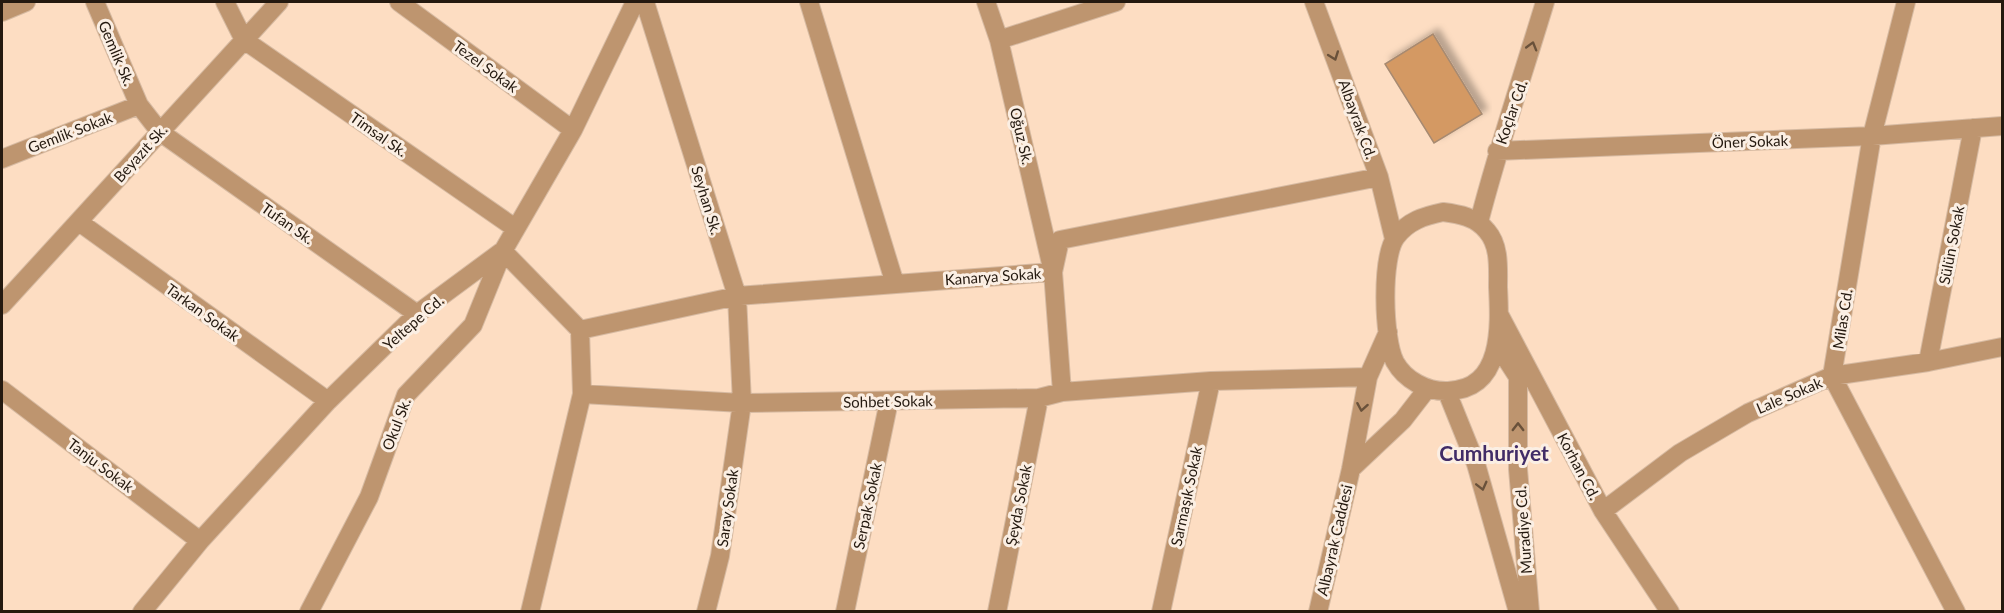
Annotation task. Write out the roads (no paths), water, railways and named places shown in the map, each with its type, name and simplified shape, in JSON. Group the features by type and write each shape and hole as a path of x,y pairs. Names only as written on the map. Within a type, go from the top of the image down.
{"street":[{"path":"2,12 26,2"},
{"name":"Gemlik Sk.","path":"95,2 139,105 159,132"},
{"path":"225,2 244,40"},
{"name":"Beyazıt Sk.","path":"2,305 279,2"},
{"name":"Tezel Sokak","path":"399,2 573,130"},
{"name":"Yeltepe Cd.","path":"142,612 200,541 328,401 417,314 503,251 573,130 635,2"},
{"name":"Seyhan Sk.","path":"645,2 737,296 742,403"},
{"path":"809,2 895,284"},
{"name":"Oğuz Sk.","path":"986,2 999,40 1053,272"},
{"path":"999,40 1116,2"},
{"name":"Albayrak Cd.","path":"1314,2 1379,177 1394,239"},
{"name":"Koçlar Cd.","path":"1479,222 1497,151 1520,88 1545,2"},
{"name":"Milas Cd.","path":"1832,376 1872,136 1906,2"},
{"name":"Timsal Sk.","path":"244,40 515,228"},
{"name":"Gemlik Sokak","path":"2,159 139,105"},
{"name":"Öner Sokak","path":"1497,151 1872,136 2002,126"},
{"name":"Sülün Sokak","path":"1928,362 1973,128"},
{"name":"Tufan Sk.","path":"159,132 417,314"},
{"name":"Kanarya Sokak","path":"580,330 737,296 1053,272 1060,240 1379,177"},
{"path":"1443,212 1466,216 1479,222 1487,231 1497,250 1498,346 1491,363 1480,378 1464,388 1447,392 1427,389 1413,381 1395,362 1388,332 1387,262 1394,239 1415,220 1443,212"},
{"name":"Tarkan Sokak","path":"79,222 328,401"},
{"path":"503,251 580,330 582,394 530,612"},
{"name":"Okul Sk.","path":"309,612 369,497 406,395 473,324 503,251"},
{"path":"1053,272 1062,392"},
{"name":"Korhan Cd.","path":"1499,315 1603,511 1670,612"},
{"name":"Albayrak Caddesi","path":"1318,612 1351,469 1368,377 1388,332"},
{"name":"Muradiye Cd.","path":"1498,346 1518,377 1518,469 1530,612"},
{"name":"Lale Sokak","path":"1603,511 1680,453 1739,418 1832,376 1928,362 2002,347"},
{"path":"1832,376 1956,612"},
{"name":"Sohbet Sokak","path":"582,394 742,403 1040,398 1062,392 1211,381 1368,377"},
{"name":"Sarmaşık Sokak","path":"1161,612 1211,381"},
{"path":"1351,469 1403,420 1427,389"},
{"name":"Tanju Sokak","path":"2,390 200,541"},
{"name":"Muradiye Cd.","path":"1447,392 1476,464 1518,612"},
{"name":"Şeyda Sokak","path":"998,612 1040,398"},
{"name":"Serpak Sokak","path":"845,612 890,401"},
{"name":"Saray Sokak","path":"706,612 720,556 742,403"}],"district":[{"name":"Cumhuriyet","path":"1494,452"}]}
